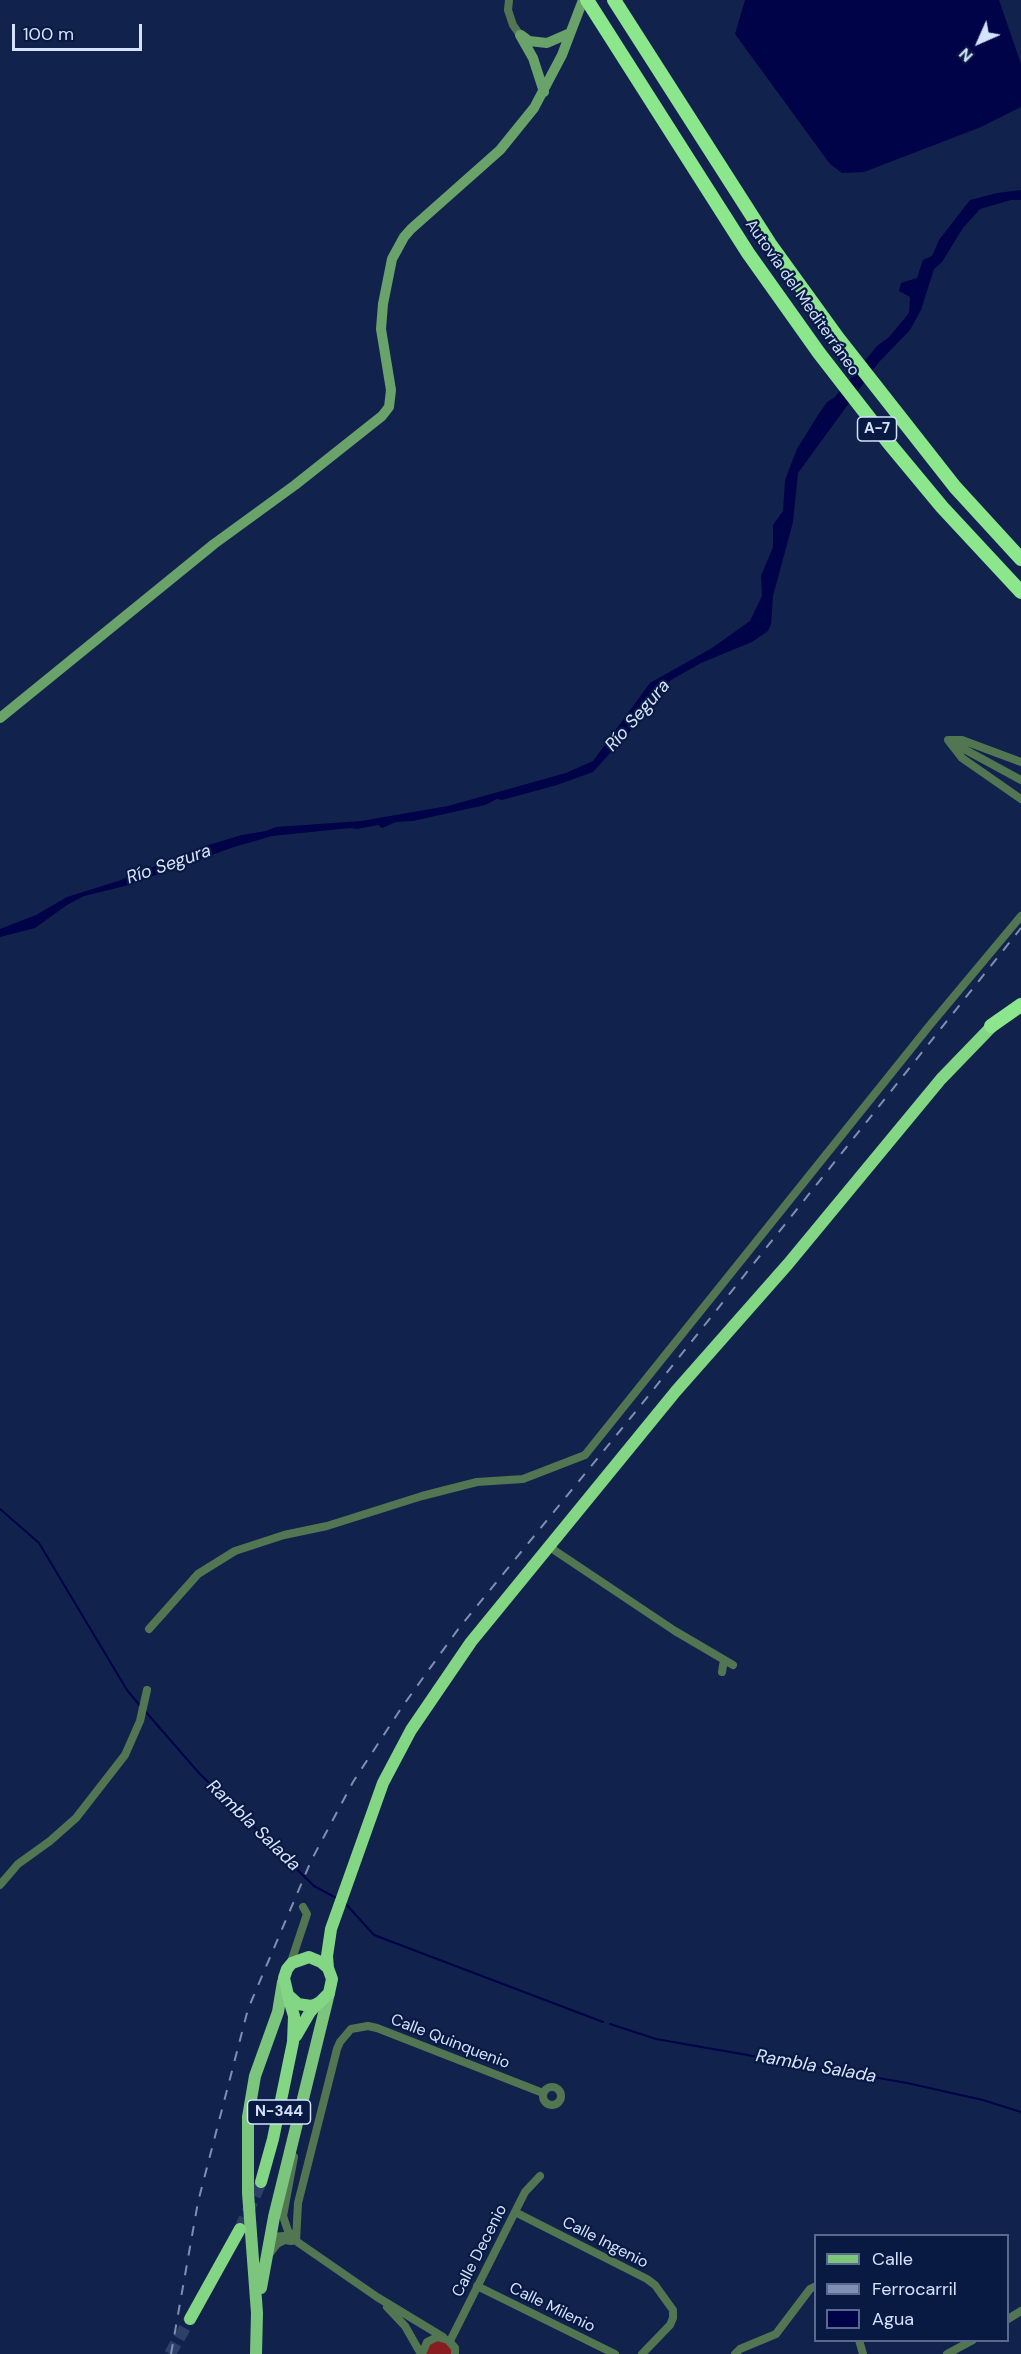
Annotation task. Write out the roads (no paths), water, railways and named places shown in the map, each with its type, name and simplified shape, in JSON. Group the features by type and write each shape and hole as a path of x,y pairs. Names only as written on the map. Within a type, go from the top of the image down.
{"highway":[{"name":"Autovía del Mediterráneo","path":"585,0 748,253 819,352 888,442 942,507 1021,592"},
{"name":"Autovía del Mediterráneo","path":"614,0 770,244 838,339 904,425 1021,559"},
{"path":"327,1968 331,1929 383,1783 402,1744 471,1642 676,1391 801,1249 930,1093 991,1026 1021,999"},
{"path":"991,1026 1021,1005"},
{"path":"306,1956 317,1959 327,1968 332,1979 329,1994 319,2003 302,2005 288,1995 283,1982 289,1966 321,1944 331,1929"},
{"name":"N-344","path":"261,2182 273,2139 293,2042 294,2016 288,1995"},
{"name":"N-344","path":"293,2042 306,2018 319,2003"},
{"path":"190,2319 245,2231"}],"main road":[{"path":"0,718 214,544 295,485 382,416 388,406 391,390 381,329 382,304 389,271 398,247 404,237 424,217 500,150 534,108 557,65 585,0"},
{"path":"520,35 529,41 547,43 570,33"},
{"path":"520,35 533,58 544,92"},
{"path":"547,43 557,65"},
{"path":"533,58 557,65"},
{"path":"257,2313 245,2231 249,2110 255,2076 279,2007 283,1982"},
{"path":"256,2354 257,2313 269,2237 329,1994"},
{"path":"245,2231 261,2239 269,2237"}],"street":[{"path":"508,0 508,10 513,25 520,35"},
{"path":"948,740 962,740 1021,762"},
{"path":"948,740 1021,780"},
{"path":"948,740 962,758 1021,799"},
{"path":"149,1629 198,1574 236,1551 284,1535 327,1526 477,1482 523,1479 585,1455 930,1025 1021,916"},
{"path":"548,1545 675,1631 733,1665"},
{"path":"722,1672 724,1660"},
{"path":"0,1885 18,1864 50,1841 76,1818 125,1755 140,1720 147,1690"},
{"path":"289,1966 307,1914 303,1907"},
{"path":"298,1945 306,1956"},
{"name":"Calle Quinquenio","path":"296,2241 298,2203 340,2042 351,2029 368,2026 377,2028 543,2093"},
{"path":"296,2241 288,2231 283,2216 299,2115"},
{"name":"Calle Decenio","path":"450,2344 525,2192 540,2176"},
{"name":"Calle Ingenio","path":"515,2212 655,2285 673,2310 673,2318 670,2325 642,2354"},
{"path":"269,2237 284,2236 296,2241 464,2354"},
{"path":"265,2260 277,2244 296,2241"},
{"name":"Calle Milenio","path":"477,2286 615,2354"},
{"path":"738,2351 776,2334 810,2289 814,2287"},
{"path":"377,2297 405,2326 421,2354"},
{"path":"421,2354 427,2342 432,2338 450,2344"},
{"path":"947,2354 970,2342"}],"water":[{"path":"745,0 999,0 1021,64 1021,107 981,127 864,172 842,173 830,164 735,34"},
{"name":"Río Segura","path":"1021,190 1021,200 1011,200 980,209 963,228 942,262 934,269 921,310 910,330 879,362 798,473 793,522 773,596 771,624 768,631 752,642 701,663 671,680 651,708 593,772 557,785 502,800 497,799 485,805 413,821 396,822 382,828 378,825 357,829 272,836 234,847 125,886 84,896 35,928 0,937 0,929 36,915 67,897 118,881 205,846 242,835 276,827 361,821 448,806 566,773 593,761 650,683 712,648 750,621 762,596 761,576 773,547 773,525 783,511 785,480 797,449 818,415 827,402 835,397 877,346 889,337 909,313 910,297 899,291 901,283 917,278 923,260 932,256 939,240 970,200"}],"waterway":[{"name":"Rambla Salada","path":"0,1509 39,1543 127,1690 141,1707"},
{"name":"Rambla Salada","path":"145,1711 199,1773 314,1886 338,1899"},
{"name":"Rambla Salada","path":"345,1903 374,1935 603,2022"},
{"name":"Rambla Salada","path":"610,2024 656,2039 907,2083 983,2100 1021,2112"}],"tunnel":[{"path":"240,2229 261,2182"},
{"path":"170,2354 190,2319"}],"railway":[{"path":"171,2354 198,2202 248,2009 311,1861 353,1782 402,1707 459,1628 637,1410 1021,928"}]}
